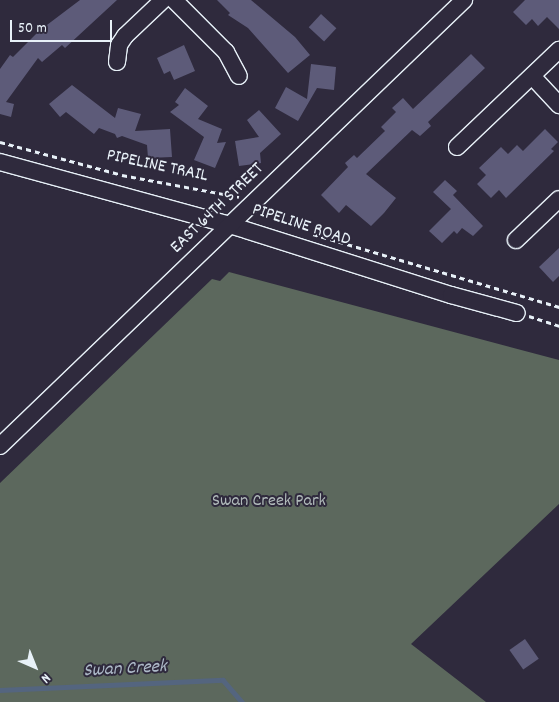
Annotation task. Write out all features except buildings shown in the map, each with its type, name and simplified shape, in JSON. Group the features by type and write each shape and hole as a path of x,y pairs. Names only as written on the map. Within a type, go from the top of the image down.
{"street":[{"path":"117,62 119,45 125,36 162,0"},
{"path":"174,0 226,52 239,76"},
{"name":"EAST 64TH STREET","path":"0,446 464,0"},
{"path":"457,147 559,50"},
{"path":"532,76 559,105"},
{"name":"PIPELINE ROAD","path":"0,162 230,225 451,295 517,312"},
{"path":"516,240 559,199"}],"path":[{"name":"PIPELINE TRAIL","path":"0,142 122,175 239,197 250,205"},
{"path":"309,233 559,306"},
{"path":"517,312 559,326"}],"green space":[{"name":"Swan Creek Park","path":"229,272 559,360 559,504 411,644 486,702 0,702 0,483 212,279 220,281"}],"waterway":[{"name":"Swan Creek","path":"0,690 223,680 242,702"}]}
